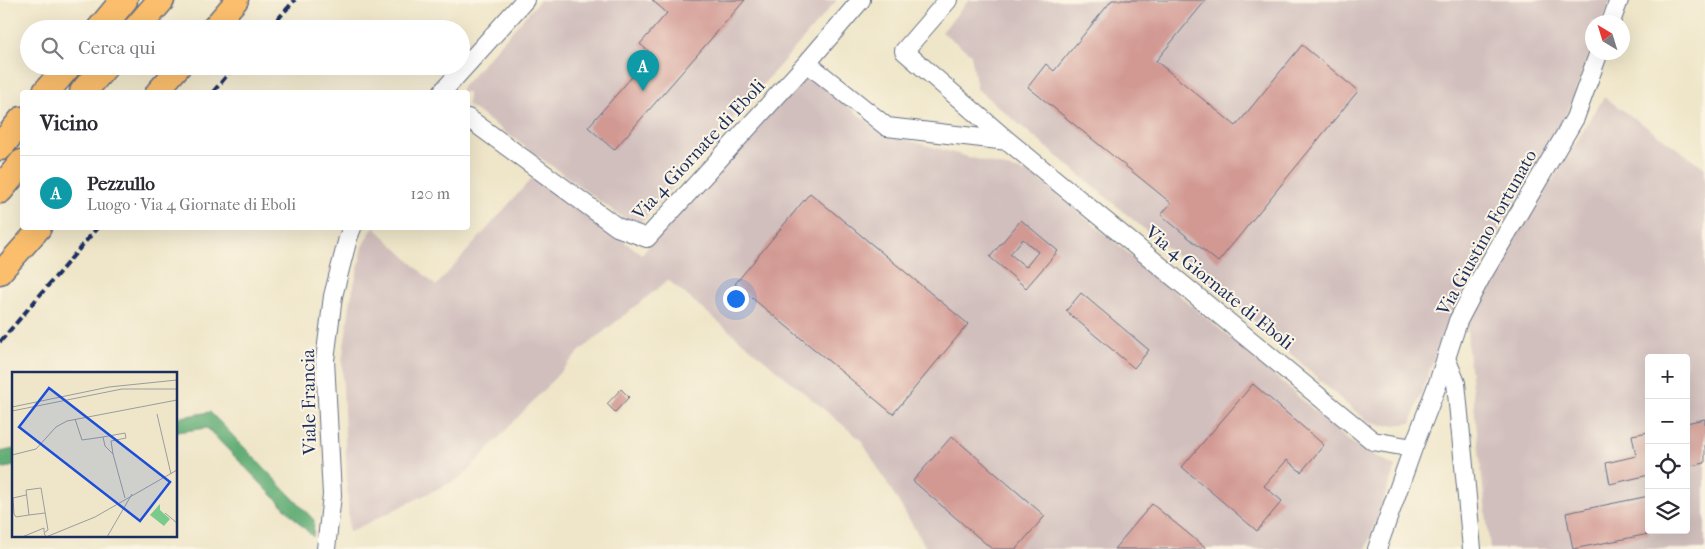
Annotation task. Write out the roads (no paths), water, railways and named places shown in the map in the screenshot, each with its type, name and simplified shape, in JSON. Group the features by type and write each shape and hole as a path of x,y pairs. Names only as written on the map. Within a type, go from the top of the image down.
{"highway":[{"path":"107,20 124,0"},
{"path":"144,20 161,0"},
{"path":"48,90 60,75"},
{"path":"84,90 97,75"},
{"path":"0,147 20,122"},
{"path":"0,190 20,166"}],"main road":[{"path":"220,20 237,0"},
{"path":"159,90 172,75"},
{"path":"0,274 38,230"}],"street":[{"path":"470,61 525,0"},
{"name":"Via 4 Giornate di Eboli","path":"470,119 617,227 647,238 807,63 861,0"},
{"name":"Via 4 Giornate di Eboli","path":"948,0 904,51 1008,142 1373,441 1412,448"},
{"path":"1614,15 1619,0"},
{"name":"Via Giustino Fortunato","path":"1376,549 1412,448 1438,383 1458,321 1480,278 1576,118 1597,60"},
{"path":"807,63 887,127 1008,142"},
{"path":"444,90 457,75"},
{"name":"Viale Francia","path":"326,549 332,495 326,360 333,296 351,230"},
{"path":"1446,358 1456,383 1472,549"}],"railway":[{"path":"277,20 295,0"},
{"path":"215,90 227,75"},
{"path":"0,342 95,230"}],"place":[{"name":"Pezzullo","path":"643,91"}]}
